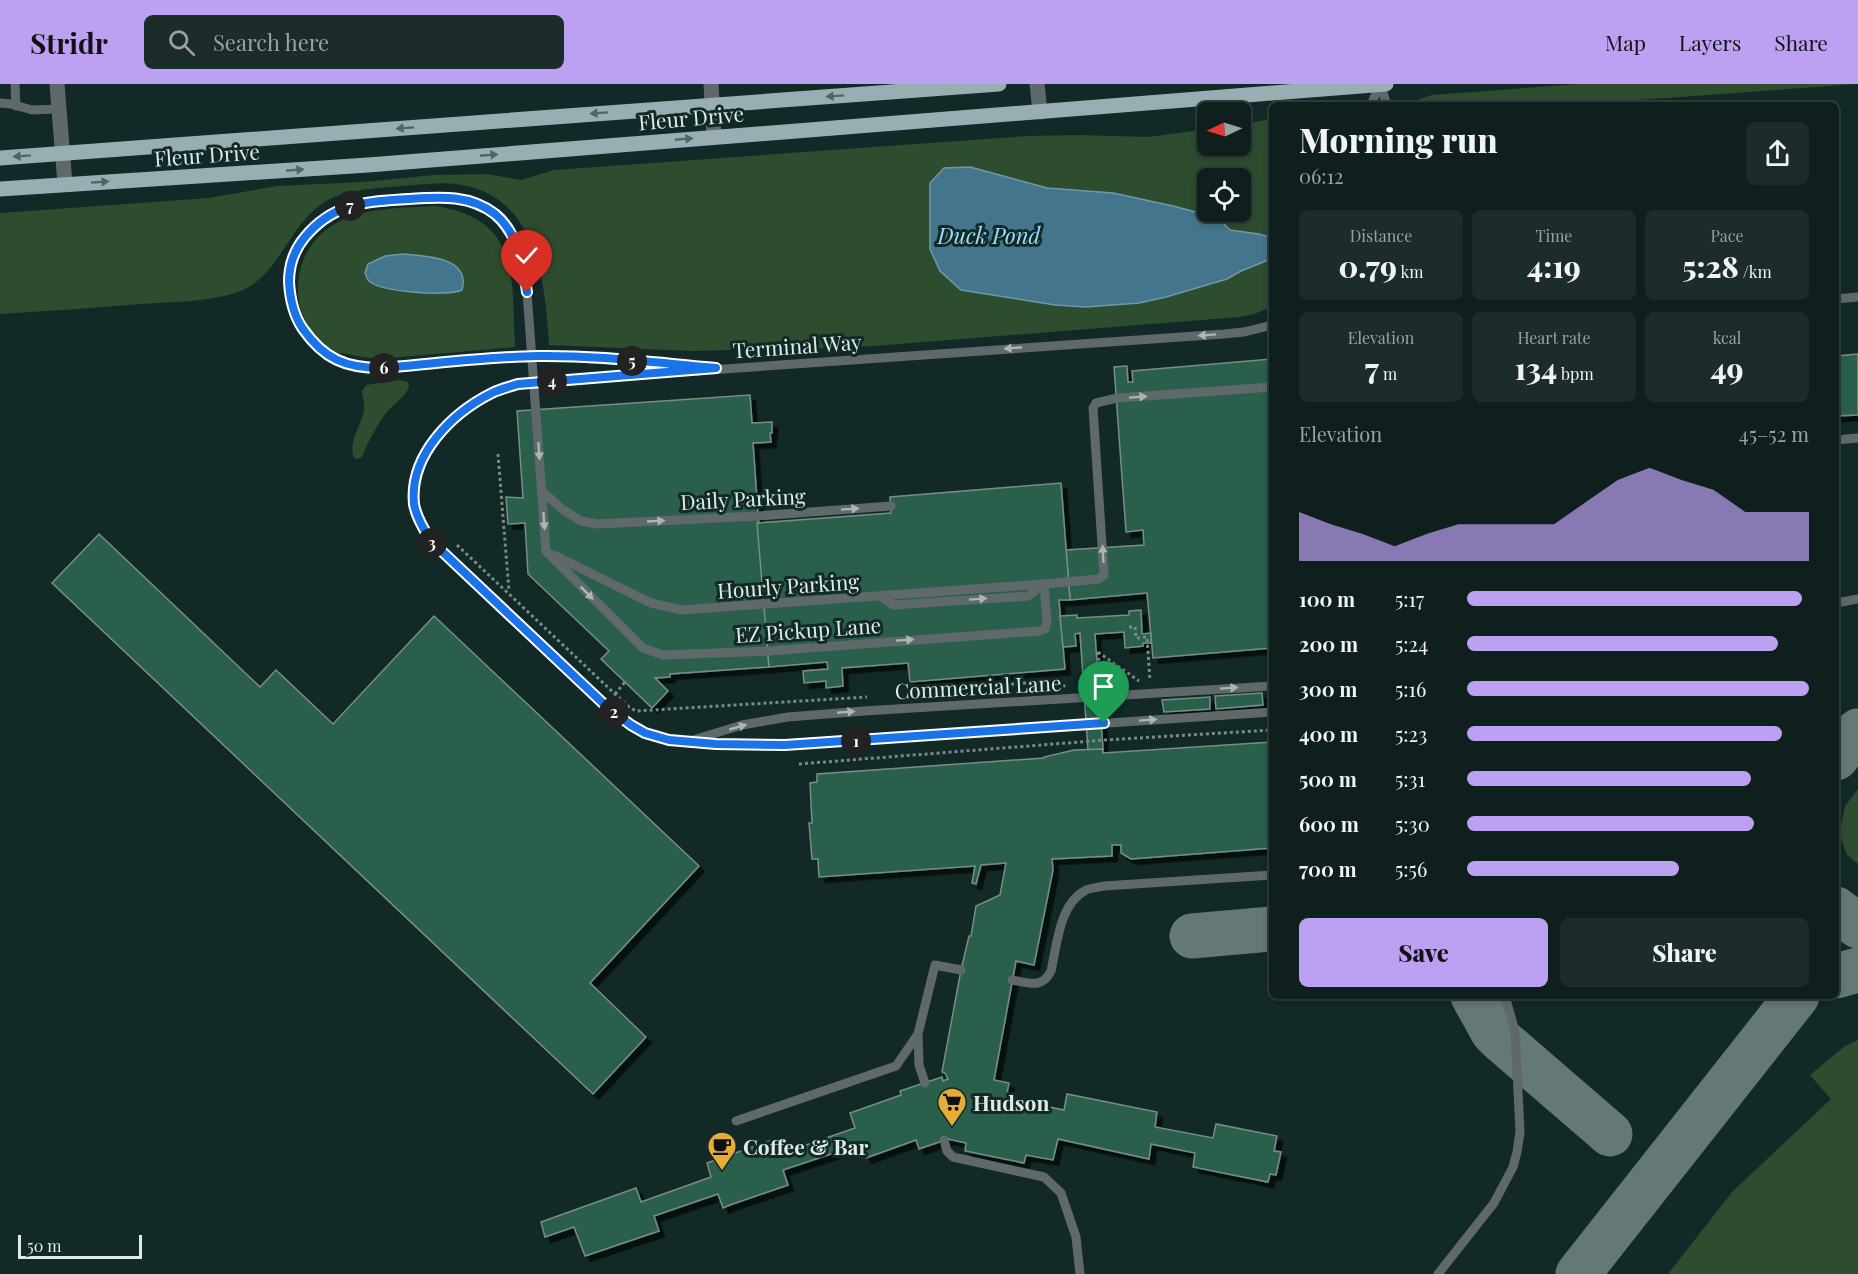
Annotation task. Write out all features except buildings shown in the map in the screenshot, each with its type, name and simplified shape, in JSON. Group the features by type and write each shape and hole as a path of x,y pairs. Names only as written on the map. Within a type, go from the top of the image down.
{"main road":[{"name":"Fleur Drive","path":"0,158 712,105 876,88 999,84"},
{"name":"Fleur Drive","path":"0,189 368,165 1386,84"}],"street":[{"path":"57,84 64,184"},
{"path":"711,84 714,136"},
{"path":"1037,84 1040,112"}],"lane":[{"path":"15,84 16,105"},
{"path":"1372,102 1380,84"},
{"path":"1380,84 1387,102"},
{"path":"0,103 32,110 58,109"},
{"path":"546,551 542,491 525,276 521,257 510,233 496,215 470,201 444,196 360,203 333,213 318,222 293,255 289,274 290,294 301,327 311,340 334,359 348,365 381,368 516,357 550,356 716,368"},
{"path":"1839,299 1858,297"},
{"name":"Terminal Way","path":"1269,326 1224,334 716,368 518,384 493,392 474,403 438,435 418,468 414,504 420,522 431,541 607,707 645,733 669,740 725,745 785,745 1269,712"},
{"path":"1044,584 1098,579 1104,575 1093,408 1096,403 1118,399 1269,387"},
{"path":"1839,440 1858,438"},
{"name":"Daily Parking","path":"542,491 562,509 581,521 597,524 891,506"},
{"name":"EZ Pickup Lane","path":"546,551 643,648 663,655 768,651 1045,629 1047,622 1044,584"},
{"name":"Hourly Parking","path":"546,551 651,603 682,610 1044,584"},
{"path":"1839,602 1858,599"},
{"name":"Commercial Lane","path":"690,741 742,725 788,717 1269,686"},
{"path":"1012,980 1031,984 1047,979 1066,911 1070,904 1086,890 1104,886 1269,875"},
{"path":"925,1083 919,1065 918,1034 935,965 961,970"},
{"path":"1438,1274 1494,1203 1513,1167 1517,1152 1520,1132 1515,1031 1506,999"},
{"path":"736,1121 896,1066 918,1034"},
{"path":"944,1140 947,1151 953,1157 1044,1176 1061,1193 1076,1237 1080,1274"}],"path":[{"path":"498,454 509,593"},
{"path":"457,545 629,707 636,711 873,697"},
{"path":"1129,627 1135,627 1136,638 1147,637 1150,681"},
{"path":"1101,689 1098,652 1140,682"},
{"path":"920,696 925,692 1058,680 1066,688"},
{"path":"615,694 625,682"},
{"path":"799,764 1105,740 1269,730"}],"green space":[{"path":"1578,84 1858,84 1611,102 1418,102 1432,95"},
{"path":"1269,119 1269,308 1240,317 874,346 737,352 549,345 539,268 520,222 504,204 483,191 443,183 359,190 328,200 308,216 272,266 261,277 249,287 235,293 188,301 0,314 0,213 209,198 277,186 363,182 434,175 486,174 521,180 554,170 1027,136 1149,137 1197,130 1197,156 1251,156 1251,122"},
{"path":"436,206 464,213 484,224 498,239 506,256 511,276 515,347 378,359 341,354 322,343 309,327 301,309 298,290 300,270 308,251 320,235 338,222 361,213"},
{"path":"400,380 408,382 407,391 379,423 362,457 354,458 354,440 364,410 362,391 366,385"},
{"path":"1858,789 1858,864 1847,855 1839,834 1845,806"},
{"path":"1858,1040 1858,1274 1668,1274 1732,1192 1831,1099 1810,1075 1845,1046"}],"water":[{"name":"Duck Pond","path":"970,167 1047,188 1113,193 1173,206 1197,212 1197,222 1222,222 1230,230 1269,237 1269,260 1227,279 1139,303 1086,307 1055,305 961,290 940,271 930,249 930,183 944,168"},
{"path":"403,254 445,260 460,271 463,279 462,290 443,293 400,291 376,285 368,280 365,273 368,264 385,256"}],"taxiway":[{"path":"1839,754 1858,731"},
{"path":"1839,911 1858,926"},
{"path":"1192,936 1269,929"},
{"path":"1839,975 1858,970"},
{"path":"1475,999 1493,1032 1501,1040 1610,1134"},
{"path":"1578,1274 1795,999"}],"place":[{"name":"Hudson","path":"952,1128"},
{"name":"Coffee & Bar","path":"722,1172"}],"route":[{"path":"527,292 521,257 510,233 496,215 477,203 444,196 360,203 333,213 318,222 304,239 293,255 289,274 290,294 301,327 321,350 348,365 381,368 550,356 716,368 518,384 493,392 474,403 438,435 418,468 414,504 420,522 431,541 583,685 631,725 645,733 669,740 744,746 1104,723"}]}
